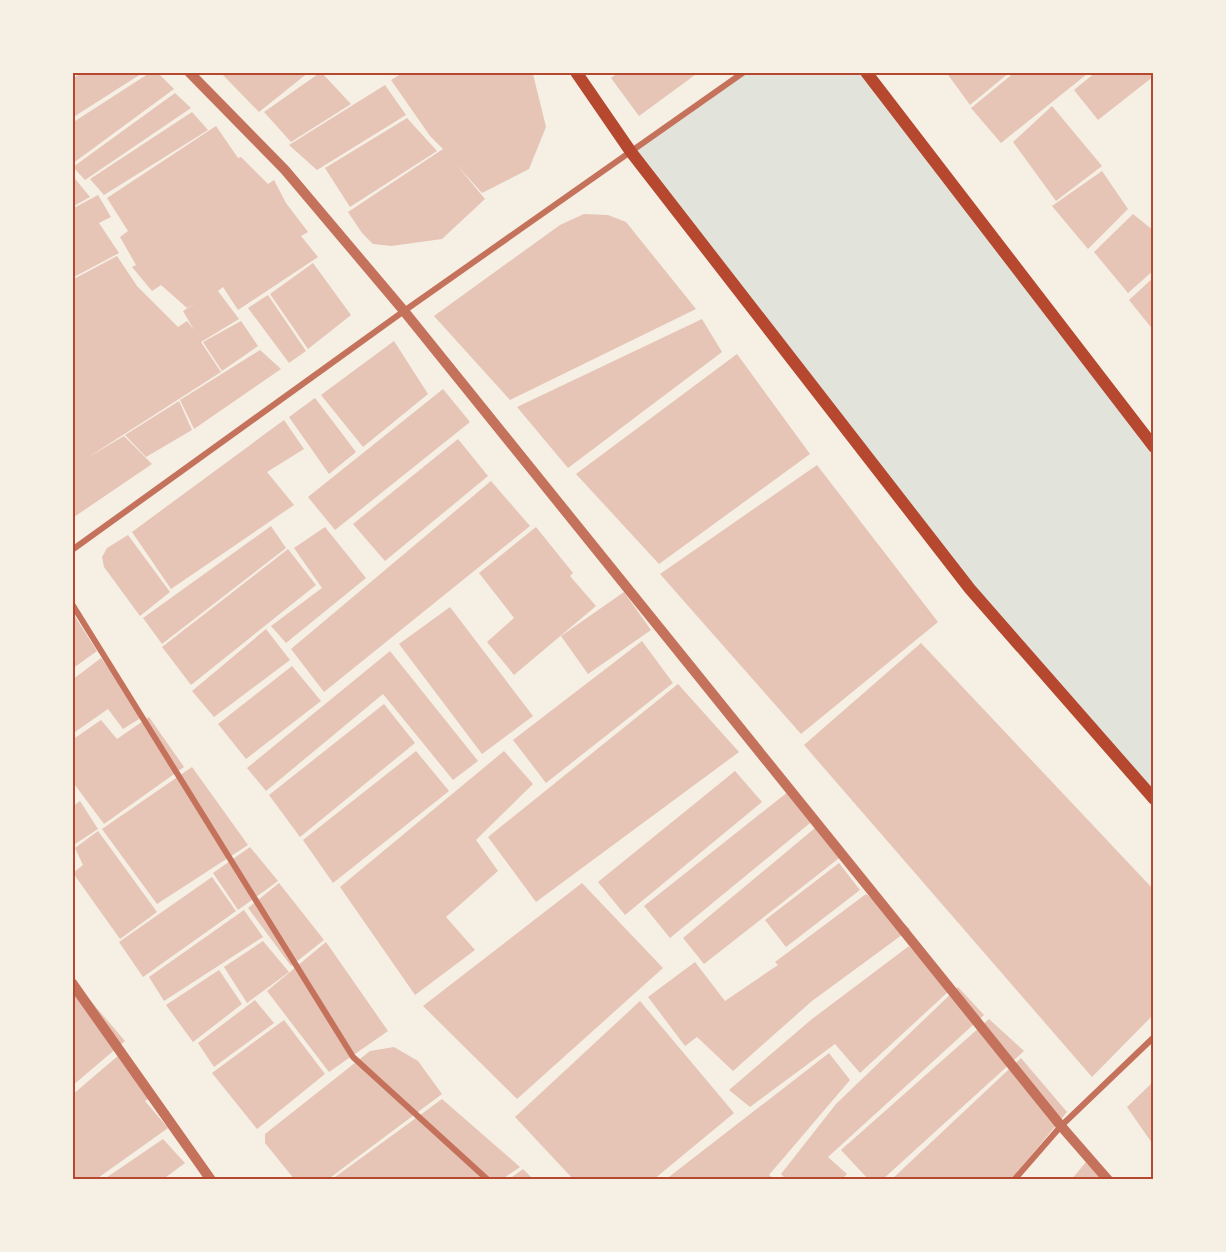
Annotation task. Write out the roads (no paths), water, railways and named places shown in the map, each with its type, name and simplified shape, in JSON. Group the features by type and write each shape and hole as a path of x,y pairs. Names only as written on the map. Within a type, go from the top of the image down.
{"main road":[{"path":"576,72 631,152 970,589 1154,799"},
{"path":"866,72 1152,440"}],"street":[{"path":"189,72 285,170 404,311 1061,1125 1108,1180"},
{"path":"72,550 404,311 744,72"},
{"path":"72,604 353,1057 488,1180"},
{"path":"72,983 205,1178"},
{"path":"1014,1180 1061,1125 1154,1037"}]}
